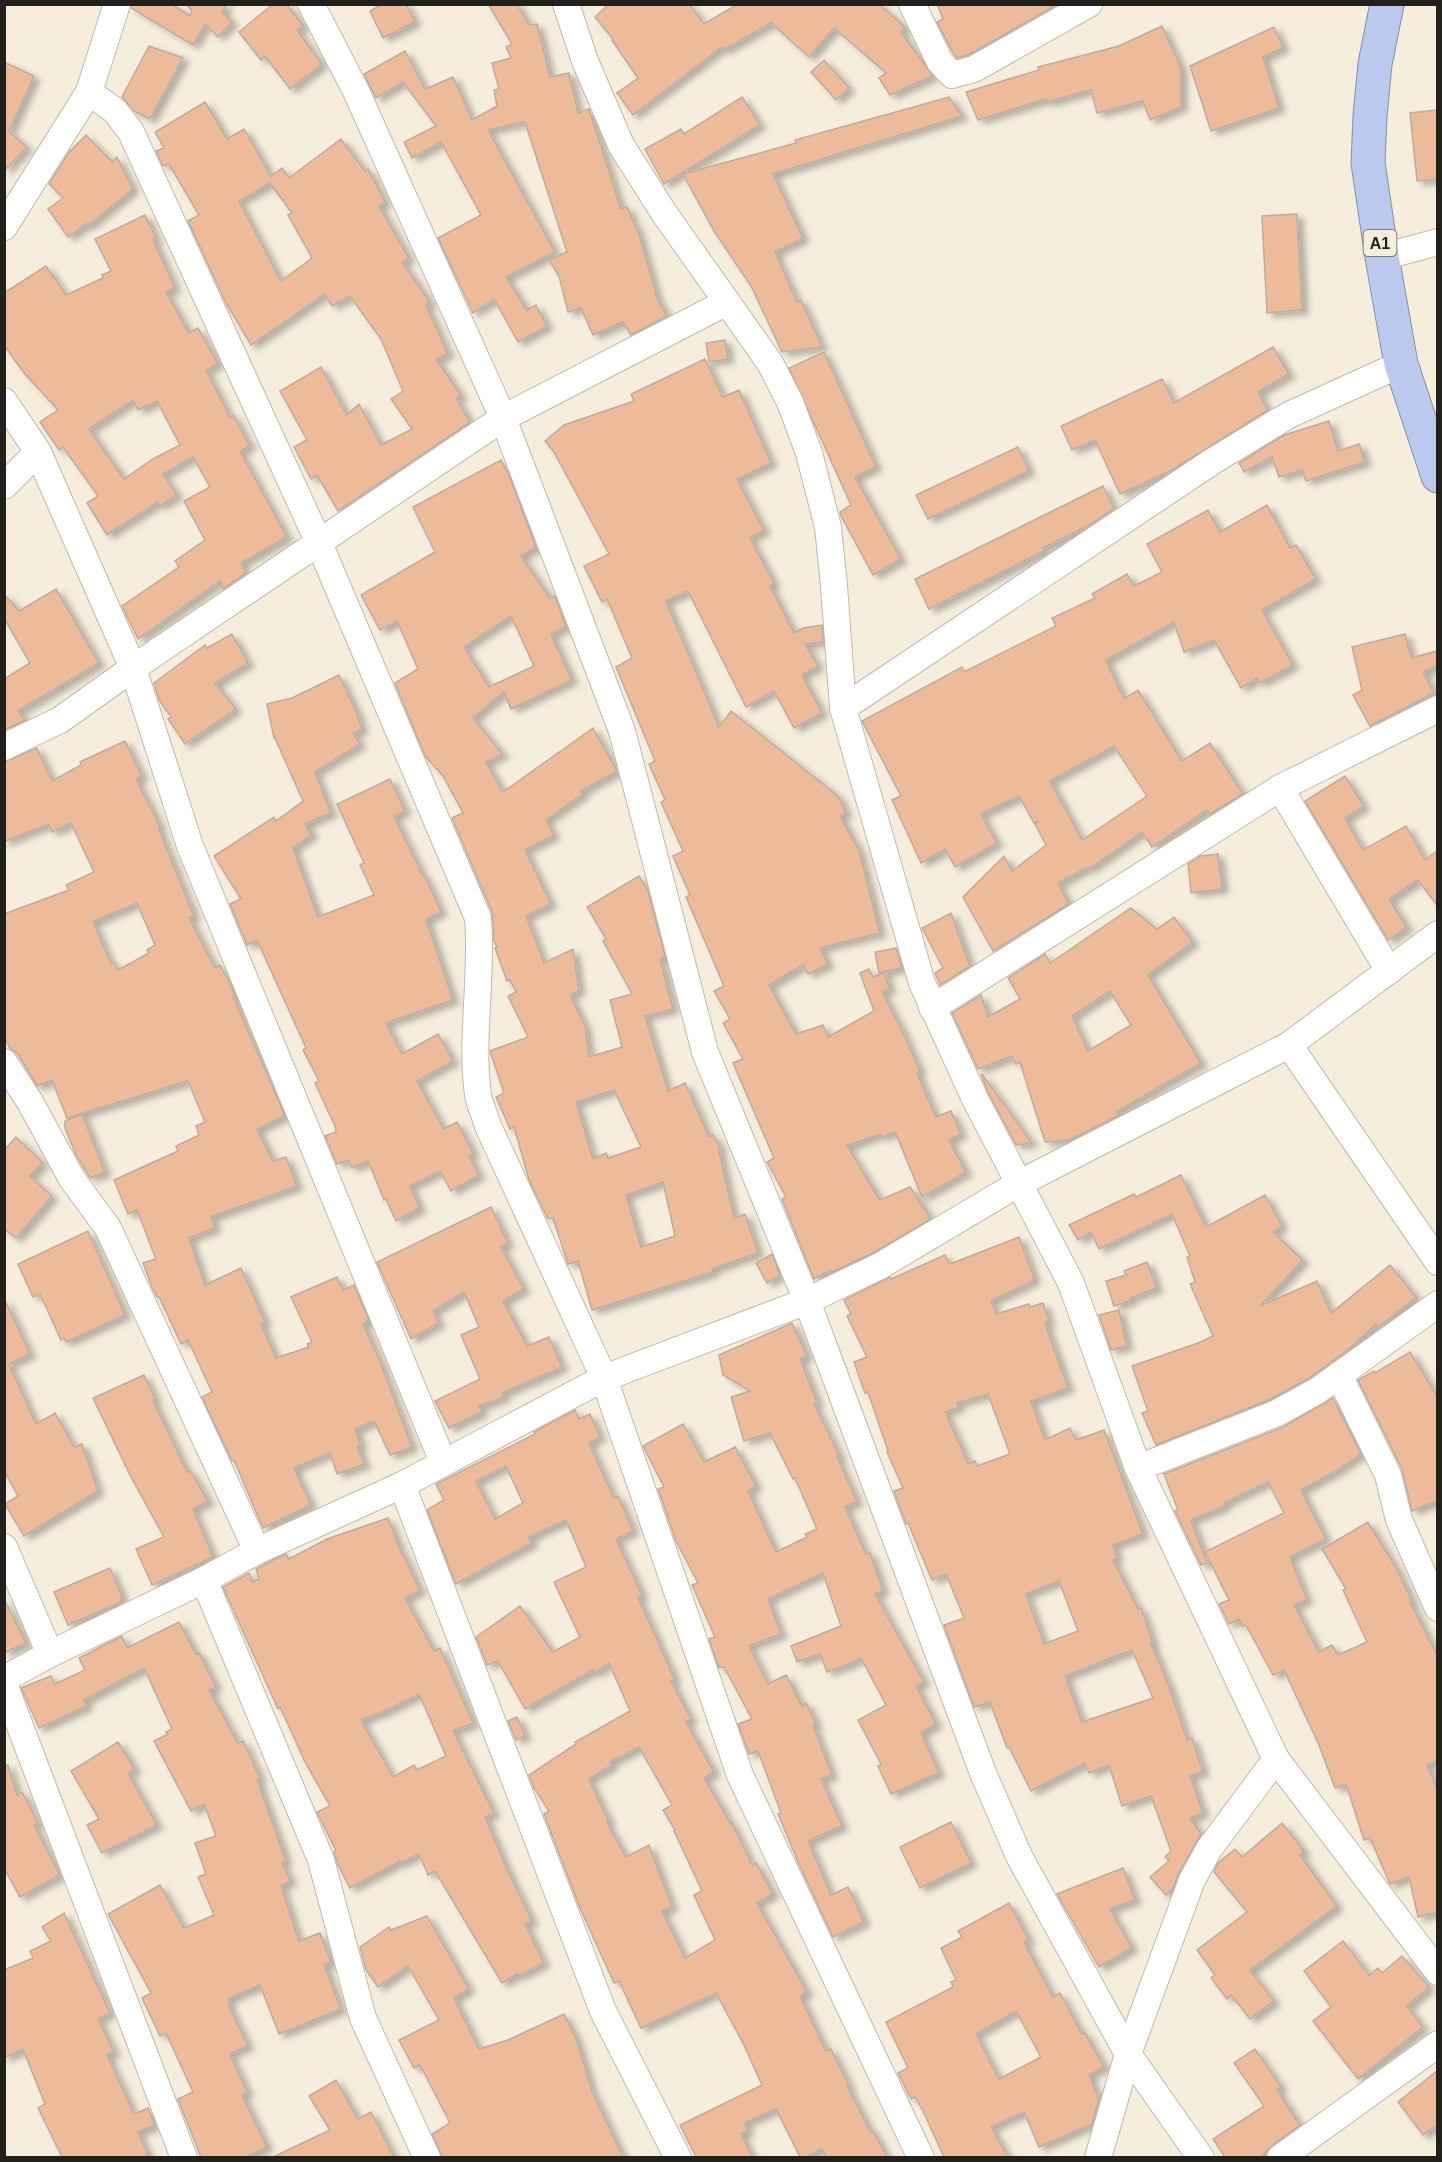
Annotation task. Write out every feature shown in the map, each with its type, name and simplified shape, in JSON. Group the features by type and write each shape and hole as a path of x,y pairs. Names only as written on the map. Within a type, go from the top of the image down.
{"highway":[{"name":"A1","path":"1387,4 1375,64 1368,163 1401,364 1437,476"}],"street":[{"path":"4,227 89,92 117,4"},
{"path":"311,4 356,91 502,418 622,731 705,1052 807,1301 983,1773 1019,1856 1128,2054 1201,2157"},
{"path":"566,4 585,61 621,145 664,213 770,363 790,402 809,453 828,527 843,708 922,983 932,1008 1018,1184 1071,1283 1138,1468 1276,1759 1437,1972"},
{"path":"912,4 940,62 952,75 974,69 1089,4"},
{"path":"89,92 115,111 131,132 319,543 478,918 480,948 474,1048 478,1097 488,1126 604,1378 740,1775 921,2157"},
{"path":"1382,257 1437,242"},
{"path":"4,747 60,720 502,418 727,302"},
{"path":"843,708 1213,461 1289,415 1401,364"},
{"path":"4,400 38,452 133,668 190,846 443,1462"},
{"path":"4,486 38,452"},
{"path":"932,1008 1280,788 1437,709"},
{"path":"1280,788 1389,971"},
{"path":"4,1679 50,1654 204,1580 256,1551 402,1485 604,1378 807,1301 880,1266 1018,1184 1289,1045 1437,934"},
{"path":"1289,1045 1437,1262"},
{"path":"4,1062 30,1102 72,1179 108,1228 256,1551"},
{"path":"1138,1468 1277,1413 1317,1391 1437,1304"},
{"path":"1339,1375 1388,1475 1399,1520 1437,1608"},
{"path":"402,1485 603,2011 678,2157"},
{"path":"4,1547 50,1654"},
{"path":"204,1580 321,1860 363,2018 427,2157"},
{"path":"4,1684 183,2157"},
{"path":"1098,2157 1128,2054 1192,1880 1209,1849 1276,1759"},
{"path":"1280,2157 1437,2044"}],"building":[{"path":"132,4 171,4 190,16 192,11 186,4 227,4 222,12 232,22 218,37 205,24 193,45 131,8"},
{"path":"273,4 286,4 303,25 297,30 322,64 290,89 265,56 261,60 239,32"},
{"path":"382,4 406,4 415,22 383,38 370,11"},
{"path":"488,4 517,4 529,25 537,24 550,77 569,73 578,113 589,109 621,209 627,207 639,234 657,298 667,316 631,335 623,322 593,335 581,308 568,312 559,276 549,260 567,252 525,122 488,130 555,252 506,277 527,310 536,305 547,326 518,342 494,299 473,313 438,238 481,215 441,142 412,158 404,142 436,126 403,82 376,98 364,74 405,51 425,89 453,77 472,120 497,106 494,90 499,89 492,63 511,58 506,47 512,44"},
{"path":"609,4 689,4 704,24 738,4 879,4 905,27 901,32 933,76 890,95 879,78 886,73 834,28 809,57 771,23 724,50 722,47 633,115 617,93 638,78 613,39 595,17"},
{"path":"937,4 1058,4 968,55 957,58 937,22 943,19"},
{"path":"1162,26 1181,68 1181,107 1150,120 1143,101 1097,113 1091,90 1047,102 1046,99 978,120 966,92 1039,70 1038,67 1119,46"},
{"path":"1274,27 1283,48 1263,57 1279,108 1211,131 1190,66"},
{"path":"149,46 183,58 150,119 134,111 122,97"},
{"path":"824,60 849,88 836,100 811,72"},
{"path":"4,62 34,76 9,131 27,147 4,171"},
{"path":"742,97 760,125 664,184 645,149 681,129 684,134"},
{"path":"949,97 962,116 773,174 803,238 775,252 797,302 801,300 822,347 782,352 751,286 714,231 683,174"},
{"path":"205,102 227,139 244,129 271,176 282,168 289,178 341,139 365,171 368,169 385,202 379,206 409,258 402,262 430,302 426,305 448,354 436,359 461,395 456,398 470,422 338,511 317,475 311,479 294,447 307,440 280,391 321,367 347,415 359,404 381,445 412,429 391,399 403,391 381,339 350,296 332,306 325,294 251,345 227,305 188,221 199,215 169,164 163,166 156,151 164,148 155,132","holes":["270,183 292,213 288,215 312,258 281,281 239,201"]},
{"path":"1437,110 1437,179 1417,181 1410,113"},
{"path":"86,135 112,162 117,157 133,189 89,225 88,223 68,237 48,209 63,198 49,184 69,152"},
{"path":"1297,214 1302,310 1267,313 1262,216"},
{"path":"145,215 175,288 166,292 189,333 198,328 218,364 206,370 230,417 233,415 250,446 240,451 287,537 241,563 246,573 223,589 220,581 138,639 122,606 179,567 175,561 205,540 184,501 210,487 193,457 163,474 177,495 160,506 158,502 107,535 87,503 98,496 63,447 59,450 40,422 58,410 24,373 4,345 4,293 46,266 66,295 103,278 102,275 111,271 95,239","holes":["133,400 138,410 157,401 180,445 153,459 124,479 89,429"]},
{"path":"725,340 728,359 709,362 706,343"},
{"path":"1273,347 1289,374 1258,392 1268,410 1174,469 1120,494 1095,440 1072,450 1061,426 1162,379 1174,403"},
{"path":"824,352 876,467 855,477 901,559 873,575 841,516 840,512 851,505 789,368"},
{"path":"705,359 723,397 739,390 771,463 737,479 764,530 750,538 774,583 770,586 794,633 803,628 822,625 823,642 805,644 818,666 802,675 822,713 794,728 774,691 746,707 688,591 666,601 719,727 731,711 838,796 846,813 840,816 859,850 880,933 820,948 828,964 808,974 803,965 769,985 796,1034 823,1025 828,1037 874,1011 860,973 869,969 873,977 884,973 890,989 882,992 920,1071 917,1073 936,1117 951,1111 961,1134 949,1140 966,1172 922,1197 895,1132 882,1137 881,1134 847,1146 880,1200 910,1187 931,1219 873,1253 814,1279 782,1199 786,1197 767,1162 774,1158 733,1063 743,1059 723,1023 730,1019 714,991 724,986 686,897 690,895 673,856 683,851 661,802 665,800 649,764 655,761 616,667 632,658 607,599 602,602 584,566 609,554 554,452 545,441 564,425 634,401 631,394"},
{"path":"1329,421 1338,451 1359,444 1365,462 1306,481 1302,470 1279,477 1272,457 1244,472 1239,463 1284,435"},
{"path":"1018,447 1029,471 928,519 916,495"},
{"path":"501,460 508,473 536,547 521,556 550,598 555,596 566,627 551,634 572,680 511,709 504,692 473,718 503,754 486,762 503,792 593,728 617,771 581,791 583,794 546,820 554,835 525,850 551,904 526,916 544,963 573,949 579,991 570,995 585,1026 589,1057 622,1047 610,1000 632,994 603,941 606,939 587,907 639,876 648,891 665,956 660,959 673,1009 645,1016 668,1091 685,1083 709,1137 713,1135 721,1150 719,1151 734,1218 745,1214 758,1253 712,1269 713,1272 592,1310 578,1261 568,1264 553,1218 548,1219 529,1180 514,1127 510,1129 496,1097 504,1093 490,1051 528,1037 508,996 516,992 510,980 507,981 495,948 497,947 494,941 492,912 452,818 463,813 443,776 425,756 395,683 418,669 397,621 380,630 361,595 435,552 413,507","holes":["511,616 534,666 489,687 464,647","614,1090 641,1147 608,1158 606,1153 593,1159 576,1102","663,1182 675,1236 641,1247 626,1195"]},
{"path":"1103,486 1114,509 1086,527 1043,548 1044,551 929,609 915,579"},
{"path":"1267,505 1290,548 1296,545 1316,579 1262,610 1293,665 1260,683 1257,678 1241,688 1214,640 1184,652 1174,622 1106,660 1124,699 1138,690 1182,761 1210,743 1243,794 1210,814 1207,810 1152,847 1142,832 1089,869 1088,867 1058,883 1069,904 993,951 963,897 1004,856 1012,871 1046,845 1035,824 1039,821 1034,823 1019,796 981,814 997,843 955,867 945,849 921,863 892,800 901,796 862,721 962,667 964,672 1056,626 1052,618 1095,598 1092,594 1127,574 1134,586 1162,572 1147,544 1208,510 1220,532","holes":["1114,746 1147,796 1082,840 1050,781"]},
{"path":"56,589 99,663 18,711 25,720 4,730 4,679 30,663 4,618 4,594 19,611"},
{"path":"232,634 248,663 215,683 236,709 185,744 168,719 171,717 159,700 154,683 205,645 207,648"},
{"path":"1405,634 1411,658 1437,651 1437,666 1423,672 1434,693 1370,726 1353,695 1362,690 1352,647"},
{"path":"339,675 357,713 362,730 353,733 360,744 315,772 331,813 305,824 312,834 293,848 318,917 374,895 360,865 364,863 337,804 390,779 405,811 394,816 441,912 426,919 453,1000 386,1023 402,1054 438,1034 453,1061 417,1081 444,1129 457,1122 473,1153 469,1156 479,1175 451,1191 440,1171 410,1186 420,1208 396,1221 386,1199 384,1200 368,1161 352,1168 348,1160 337,1164 325,1136 336,1132 335,1126 315,1083 319,1081 303,1050 306,1048 257,940 247,945 230,904 241,899 214,856 274,817 276,821 303,801 274,738 267,704 292,698"},
{"path":"125,741 142,777 136,779 160,826 158,827 194,916 189,918 215,968 220,965 231,986 235,995 233,996 285,1116 257,1129 273,1161 286,1157 297,1186 211,1217 215,1228 189,1238 205,1285 241,1268 265,1322 261,1324 276,1358 309,1347 307,1344 312,1342 291,1297 337,1277 343,1290 354,1285 369,1320 363,1324 381,1364 412,1447 390,1455 374,1421 355,1429 361,1445 357,1447 365,1464 337,1474 330,1453 294,1468 311,1505 263,1528 234,1460 232,1461 202,1397 212,1392 188,1340 181,1344 152,1287 143,1263 156,1259 137,1210 128,1214 114,1180 178,1151 176,1146 199,1135 196,1126 205,1122 188,1081 67,1118 52,1080 37,1086 18,1054 10,1048 4,1037 4,914 69,890 66,885 94,872 71,823 52,832 48,824 4,842 4,762 37,748 52,781 81,765 80,762","holes":["137,903 155,945 147,950 149,953 118,970 114,962 111,964 93,922"]},
{"path":"1345,776 1364,806 1345,818 1363,850 1406,826 1425,860 1437,851 1437,905 1418,880 1389,899 1407,927 1388,940 1305,801"},
{"path":"1218,854 1222,889 1191,893 1188,864 1200,856"},
{"path":"1131,908 1157,929 1174,917 1193,942 1148,975 1201,1063 1116,1112 1118,1116 1070,1140 1045,1142 1020,1062 1016,1064 1012,1056 978,1069 952,1013 981,995 988,1017 1020,999 1008,978 1045,954 1050,963","holes":["1110,991 1131,1025 1088,1051 1072,1016"]},
{"path":"951,913 970,966 940,985 935,973 943,968 922,928"},
{"path":"896,948 902,968 879,973 875,952"},
{"path":"982,1074 1032,1143 1016,1145 988,1092"},
{"path":"82,1114 105,1172 90,1178 76,1155 65,1128 65,1121"},
{"path":"16,1137 43,1163 30,1176 52,1196 16,1238 4,1229 4,1150"},
{"path":"1181,1175 1206,1227 1265,1195 1282,1226 1273,1232 1303,1260 1260,1306 1317,1281 1331,1313 1390,1265 1416,1297 1379,1327 1376,1324 1349,1349 1309,1378 1271,1399 1156,1445 1142,1413 1148,1411 1132,1366 1213,1336 1190,1284 1195,1282 1187,1257 1190,1256 1172,1214 1099,1249 1091,1232 1078,1240 1069,1225 1134,1194 1136,1197"},
{"path":"491,1207 508,1243 501,1247 524,1289 503,1301 527,1346 549,1337 562,1367 502,1393 504,1397 479,1406 482,1412 449,1428 435,1401 480,1379 461,1335 479,1327 464,1292 433,1311 439,1323 411,1339 377,1262"},
{"path":"88,1231 125,1315 66,1342 64,1338 61,1340 40,1294 33,1297 18,1264"},
{"path":"1019,1237 1033,1275 1033,1281 991,1301 996,1314 1029,1304 1030,1307 1043,1303 1049,1321 1045,1323 1068,1388 1031,1401 1045,1440 1070,1428 1076,1440 1104,1430 1143,1534 1113,1545 1117,1558 1113,1560 1138,1609 1141,1608 1153,1643 1151,1643 1170,1689 1187,1740 1192,1738 1203,1772 1190,1776 1203,1813 1190,1818 1201,1834 1173,1888 1166,1895 1150,1877 1169,1861 1165,1857 1171,1851 1151,1796 1122,1806 1109,1765 1089,1773 1085,1763 1031,1791 1009,1747 1007,1748 990,1702 974,1707 944,1625 964,1618 946,1574 932,1580 908,1523 906,1524 894,1491 903,1488 887,1452 868,1392 865,1393 854,1362 867,1357 847,1316 851,1314 844,1300 890,1277 891,1279 945,1255 950,1264","holes":["988,1394 1010,1454 977,1466 975,1461 968,1463 945,1412 958,1408 957,1403","1059,1581 1078,1631 1044,1644 1026,1594","1132,1650 1153,1698 1082,1722 1065,1676"]},
{"path":"772,1254 780,1275 767,1283 756,1263"},
{"path":"1147,1262 1157,1288 1114,1306 1106,1281 1126,1275 1124,1271"},
{"path":"4,1298 30,1354 9,1364 36,1424 55,1413 74,1447 82,1444 98,1491 24,1536 5,1504 18,1496 4,1471"},
{"path":"1119,1310 1127,1346 1111,1350 1099,1315"},
{"path":"792,1323 807,1356 800,1359 817,1402 814,1404 839,1455 837,1457 857,1502 845,1507 866,1554 870,1553 883,1591 875,1594 924,1682 916,1686 936,1724 921,1733 939,1773 891,1794 878,1766 881,1764 858,1720 886,1705 861,1658 827,1672 820,1654 797,1662 791,1646 841,1626 823,1573 768,1599 781,1634 749,1646 768,1684 786,1675 802,1706 806,1703 816,1723 813,1725 832,1775 821,1779 842,1826 808,1841 831,1895 848,1887 864,1922 833,1937 778,1814 781,1813 758,1751 749,1754 738,1724 752,1719 724,1667 719,1668 709,1639 715,1637 692,1585 698,1583 676,1541 658,1489 664,1487 643,1446 683,1424 704,1462 735,1447 756,1486 748,1491 776,1552 807,1537 805,1534 817,1529 795,1478 793,1479 770,1433 744,1441 731,1397 750,1391 723,1375 719,1355"},
{"path":"1410,1352 1437,1396 1437,1501 1412,1511 1402,1469 1358,1380 1374,1371 1375,1373"},
{"path":"144,1375 155,1399 153,1400 187,1472 190,1470 208,1501 193,1509 213,1557 152,1585 136,1549 164,1537 131,1477 93,1398"},
{"path":"1333,1398 1361,1454 1301,1490 1326,1539 1290,1557 1307,1600 1294,1605 1319,1652 1332,1645 1338,1655 1367,1642 1343,1590 1346,1589 1322,1549 1368,1522 1395,1566 1437,1655 1437,1761 1427,1765 1437,1789 1437,1912 1418,1917 1409,1877 1390,1884 1370,1838 1364,1840 1346,1784 1335,1788 1319,1745 1284,1670 1273,1675 1246,1625 1242,1626 1239,1619 1229,1624 1219,1604 1229,1600 1205,1552 1284,1513 1268,1482 1224,1503 1225,1506 1191,1520 1207,1563 1201,1565 1175,1511 1178,1510 1164,1474 1283,1427"},
{"path":"575,1410 579,1419 590,1414 600,1437 589,1443 614,1498 618,1496 633,1531 616,1539 642,1595 638,1597 675,1680 671,1681 691,1719 686,1722 714,1772 704,1778 732,1823 752,1865 756,1863 773,1894 757,1903 807,1992 800,1996 826,2051 831,2049 849,2086 847,2086 887,2157 826,2157 822,2149 806,2157 800,2157 776,2109 744,2123 748,2131 741,2134 752,2157 696,2157 680,2125 762,2085 716,1993 641,2028 619,1981 614,1983 580,1908 544,1814 549,1811 534,1788 529,1775 576,1744 575,1742 630,1711 609,1663 595,1673 593,1670 525,1709 498,1661 487,1665 476,1637 520,1606 553,1652 580,1637 554,1582 586,1567 566,1520 529,1537 532,1543 456,1584 427,1510 444,1500 436,1484 535,1434 534,1432","holes":["506,1466 523,1503 495,1519 476,1481","639,1747 672,1805 663,1810 675,1830 702,1891 694,1895 715,1940 685,1958 662,1911 672,1907 649,1845 626,1857 607,1823 609,1822 589,1779 612,1765 610,1762"]},
{"path":"388,1518 402,1555 420,1591 405,1598 434,1651 440,1648 473,1723 453,1731 494,1813 485,1817 532,1921 525,1924 544,1963 502,1983 435,1871 428,1875 419,1854 400,1863 400,1861 350,1888 338,1865 334,1852 336,1851 317,1812 330,1806 305,1762 280,1707 278,1709 223,1587 249,1573 253,1582 259,1579 256,1569 286,1554 289,1559 327,1539","holes":["419,1694 446,1756 417,1770 414,1765 393,1777 361,1720"]},
{"path":"110,1568 121,1595 121,1602 68,1625 54,1592"},
{"path":"4,1599 26,1643 4,1653"},
{"path":"179,1622 196,1654 199,1653 216,1687 209,1690 238,1743 243,1741 260,1778 257,1779 286,1861 282,1863 291,1881 281,1886 299,1941 320,1933 331,1962 324,1965 341,2009 279,2034 260,1985 228,1999 230,2003 228,2004 248,2046 230,2054 247,2092 242,2095 267,2147 246,2157 201,2157 178,2099 193,2092 166,2033 160,2036 142,1998 151,1993 108,1914 160,1885 184,1928 214,1915 198,1877 206,1874 195,1843 216,1836 204,1804 191,1811 154,1741 168,1734 166,1732 172,1729 144,1668 84,1700 87,1706 39,1728 21,1688 51,1676 55,1684 85,1670 79,1658 122,1636 127,1648"},
{"path":"517,1717 525,1736 516,1740 508,1721"},
{"path":"118,1742 135,1769 128,1773 157,1825 102,1853 87,1825 99,1819 71,1771"},
{"path":"8,1765 17,1795 22,1792 38,1823 34,1825 60,1875 20,1897 4,1868 4,1766"},
{"path":"951,1822 971,1863 920,1888 900,1847"},
{"path":"1282,1823 1304,1851 1300,1855 1337,1906 1250,1970 1274,2001 1250,2019 1231,1995 1227,1999 1211,1978 1215,1975 1197,1950 1247,1912 1214,1872 1218,1863 1235,1849 1242,1857"},
{"path":"1123,1868 1135,1900 1110,1909 1132,1948 1099,1967 1057,1894"},
{"path":"1009,1903 1029,1940 1024,1942 1053,1997 1060,1993 1082,2034 1085,2033 1104,2067 1089,2075 1099,2099 1092,2124 1039,2147 1024,2112 991,2127 1008,2157 944,2157 923,2111 915,2097 911,2099 898,2073 908,2068 886,2022 953,1987 951,1982 956,1980 941,1948 962,1937 958,1931","holes":["1016,2011 1041,2057 999,2079 976,2034"]},
{"path":"64,1913 110,2013 98,2019 114,2052 107,2055 134,2114 148,2108 155,2125 138,2132 149,2157 62,2157 38,2108 45,2104 23,2049 4,2058 4,1970 33,1958 30,1951 51,1941 42,1927"},
{"path":"427,1916 469,1989 454,1998 479,2049 508,2040 564,2014 576,2038 592,2091 623,2157 442,2157 432,2134 450,2123 420,2065 414,2068 399,2040 439,2020 408,1966 378,1987 366,1970 360,1947 389,1927 391,1930"},
{"path":"1343,1941 1369,1975 1378,1968 1382,1973 1402,1956 1429,1987 1407,2006 1423,2027 1358,2079 1313,2021 1331,2007 1304,1971"},
{"path":"1255,2049 1281,2087 1277,2090 1300,2125 1271,2146 1261,2157 1225,2157 1213,2139 1264,2106 1234,2063"},
{"path":"1437,2071 1437,2125 1423,2135 1398,2102"},
{"path":"336,2080 358,2119 371,2112 394,2157 273,2157 330,2130 309,2096"}]}
